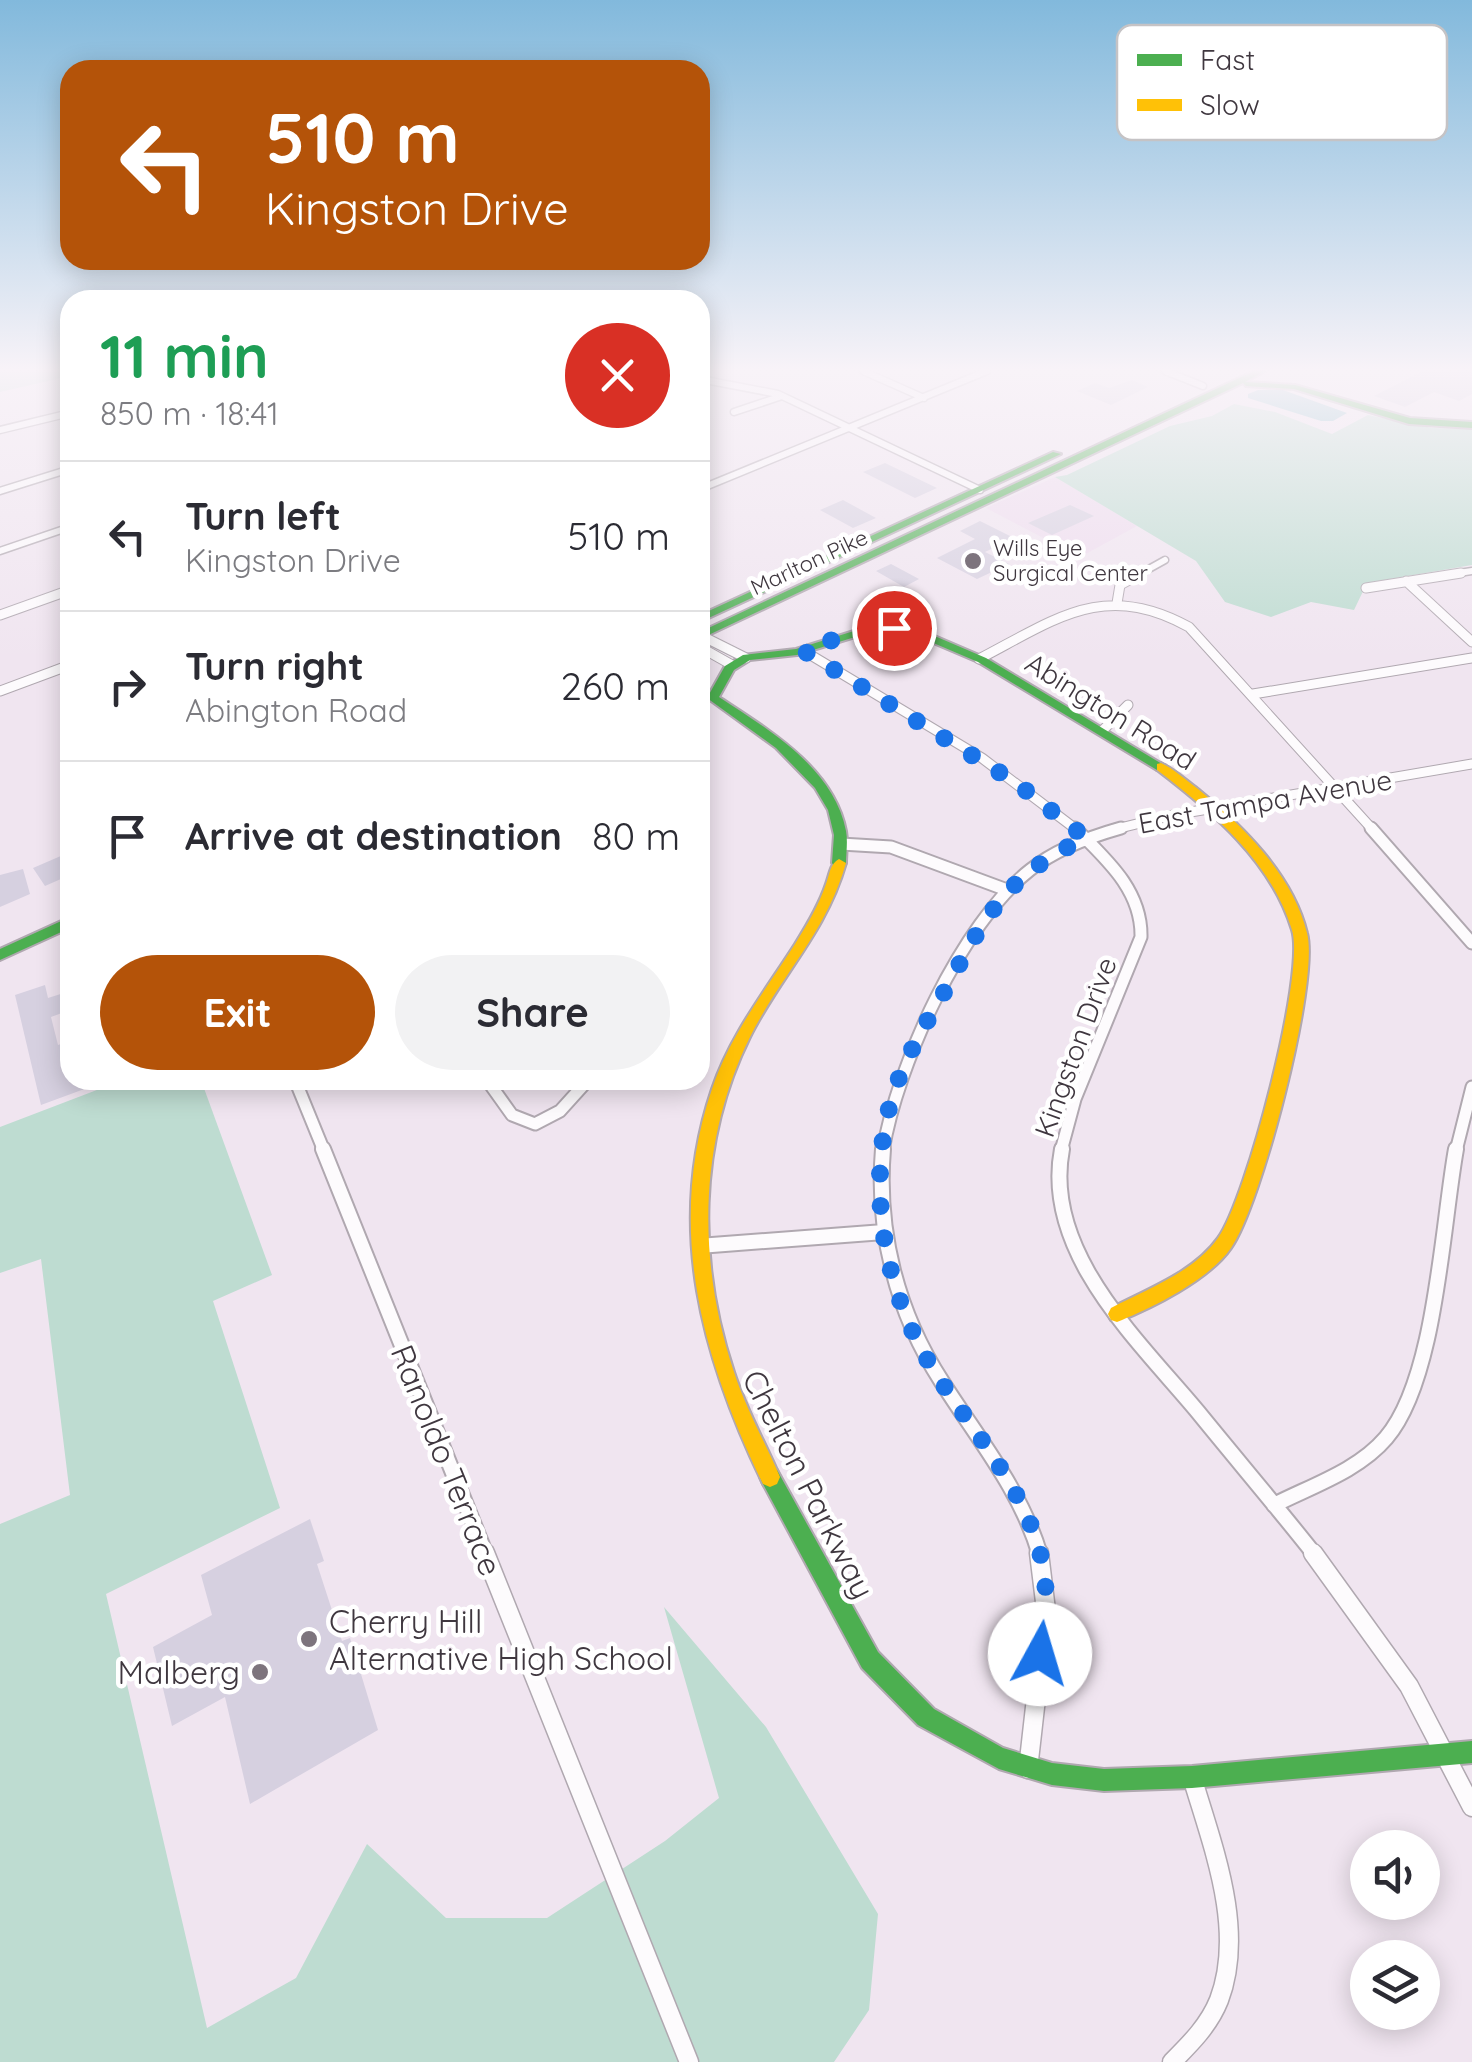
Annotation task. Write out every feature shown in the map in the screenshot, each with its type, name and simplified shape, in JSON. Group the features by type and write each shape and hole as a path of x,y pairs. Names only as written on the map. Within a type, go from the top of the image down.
{"main road":[{"name":"Marlton Pike","path":"710,630 1029,467"},
{"name":"Marlton Pike","path":"710,630 1056,467"},
{"name":"Abington Road","path":"804,651 858,630 894,628 932,637 979,659 1168,772 1215,810 1263,864 1302,934 1304,950 1282,1080 1235,1229 1222,1250 1205,1266 1118,1314"},
{"path":"739,661 804,651"},
{"name":"Chelton Parkway","path":"739,661 713,698 807,767 828,798 840,844 833,889 748,1024 724,1073 701,1168 698,1246 703,1290 724,1384 736,1411 870,1660 926,1717 961,1740 1028,1769 1104,1780 1472,1752"},
{"path":"0,946 60,918"},
{"path":"0,958 60,929"}],"street":[{"path":"710,484 753,467"},
{"path":"932,467 980,490"},
{"path":"0,492 60,472"},
{"path":"710,478 717,482"},
{"path":"0,551 60,531"},
{"path":"1118,604 1120,585 1165,560"},
{"path":"1366,588 1472,572"},
{"path":"1406,581 1472,642"},
{"path":"0,614 60,593"},
{"path":"979,659 1074,609 1118,604 1162,612 1190,628 1472,943"},
{"path":"710,642 739,661"},
{"path":"710,642 739,661"},
{"name":"Kingston Drive","path":"804,651 1015,782 1086,838 1132,893 1142,928 1140,944 1068,1120 1060,1166 1059,1186 1074,1239 1118,1314 1399,1666 1450,1753 1472,1807"},
{"path":"1253,694 1472,658"},
{"path":"0,690 60,669"},
{"path":"1102,730 1128,705"},
{"name":"East Tampa Avenue","path":"1028,1769 1046,1600 1043,1567 1017,1496 924,1353 896,1284 884,1232 879,1177 892,1096 917,1040 974,937 1007,890 1033,868 1086,838 1122,827 1472,764"},
{"path":"840,844 905,851 1007,890"},
{"path":"1274,1505 1354,1461 1387,1437 1408,1400 1431,1306 1446,1194 1472,1087"},
{"name":"Ranoldo Terrace","path":"299,1090 689,2062"},
{"path":"492,1090 502,1109 522,1122 541,1123 556,1116 579,1090"},
{"path":"698,1246 884,1232"},
{"path":"1172,2062 1199,2040 1220,1997 1230,1948 1226,1899 1192,1776"}],"shaded area":[{"path":"1055,477 1137,526 1080,557 986,508"}],"green space":[{"path":"1083,467 1472,467 1472,565 1367,583 1354,610 1311,602 1271,617 1225,602 1196,561 1055,477"},
{"path":"97,1090 205,1090 272,1275 213,1301 280,1508 106,1594 207,2028 296,1978 367,1844 446,1918 547,1918 665,1841 719,1798 664,1607 766,1727 878,1914 869,2010 834,2062 0,2062 0,1524 70,1495 41,1259 0,1273 0,1127"}],"building":[{"path":"894,467 937,488 915,498 863,472"},
{"path":"843,500 876,518 853,528 820,510"},
{"path":"1070,505 1094,516 1052,535 1028,523"},
{"name":"Wills Eye Surgical Center","path":"980,521 1014,538 985,552 1009,564 977,579 937,558 975,539 960,531"},
{"path":"891,564 919,579 904,587 876,571"},
{"path":"60,856 60,879 45,886 33,868"},
{"path":"23,869 30,894 0,907 0,875"},
{"path":"45,985 48,998 60,994 60,1014 51,1017 60,1044 60,1090 82,1090 41,1105 15,995"},
{"name":"Malberg","path":"310,1519 324,1561 317,1564 342,1641 350,1638 378,1730 250,1804 225,1697 172,1726 153,1647 212,1615 201,1575"}],"traffic: fast":[{"path":"710,614 1027,467"},
{"path":"710,631 1057,467"},
{"path":"839,863 841,835 821,786 781,745 713,698 729,668 747,657 797,652 870,629 912,630 982,660 1161,767"},
{"path":"0,955 60,927"},
{"path":"770,1477 870,1660 926,1717 999,1758 1052,1774 1104,1780 1192,1777 1472,1752"}],"traffic: slow":[{"path":"1117,1314 1202,1266 1225,1243 1236,1222 1277,1090 1302,957 1301,934 1291,908 1262,861 1226,820 1161,767"},
{"path":"770,1477 724,1371 709,1315 701,1258 699,1200 705,1143 720,1087 744,1034 823,909 839,863"}],"place":[{"name":"Wills Eye Surgical Center","path":"973,561"},
{"name":"Cherry Hill Alternative High School","path":"309,1639"},
{"name":"Malberg","path":"260,1672"}],"route":[{"path":"894,628 858,630 804,651 1015,782 1086,838 1033,868 1007,890 984,920 911,1052 892,1096 879,1177 887,1249 916,1336 1017,1496 1031,1526 1045,1582 1040,1654"}]}
